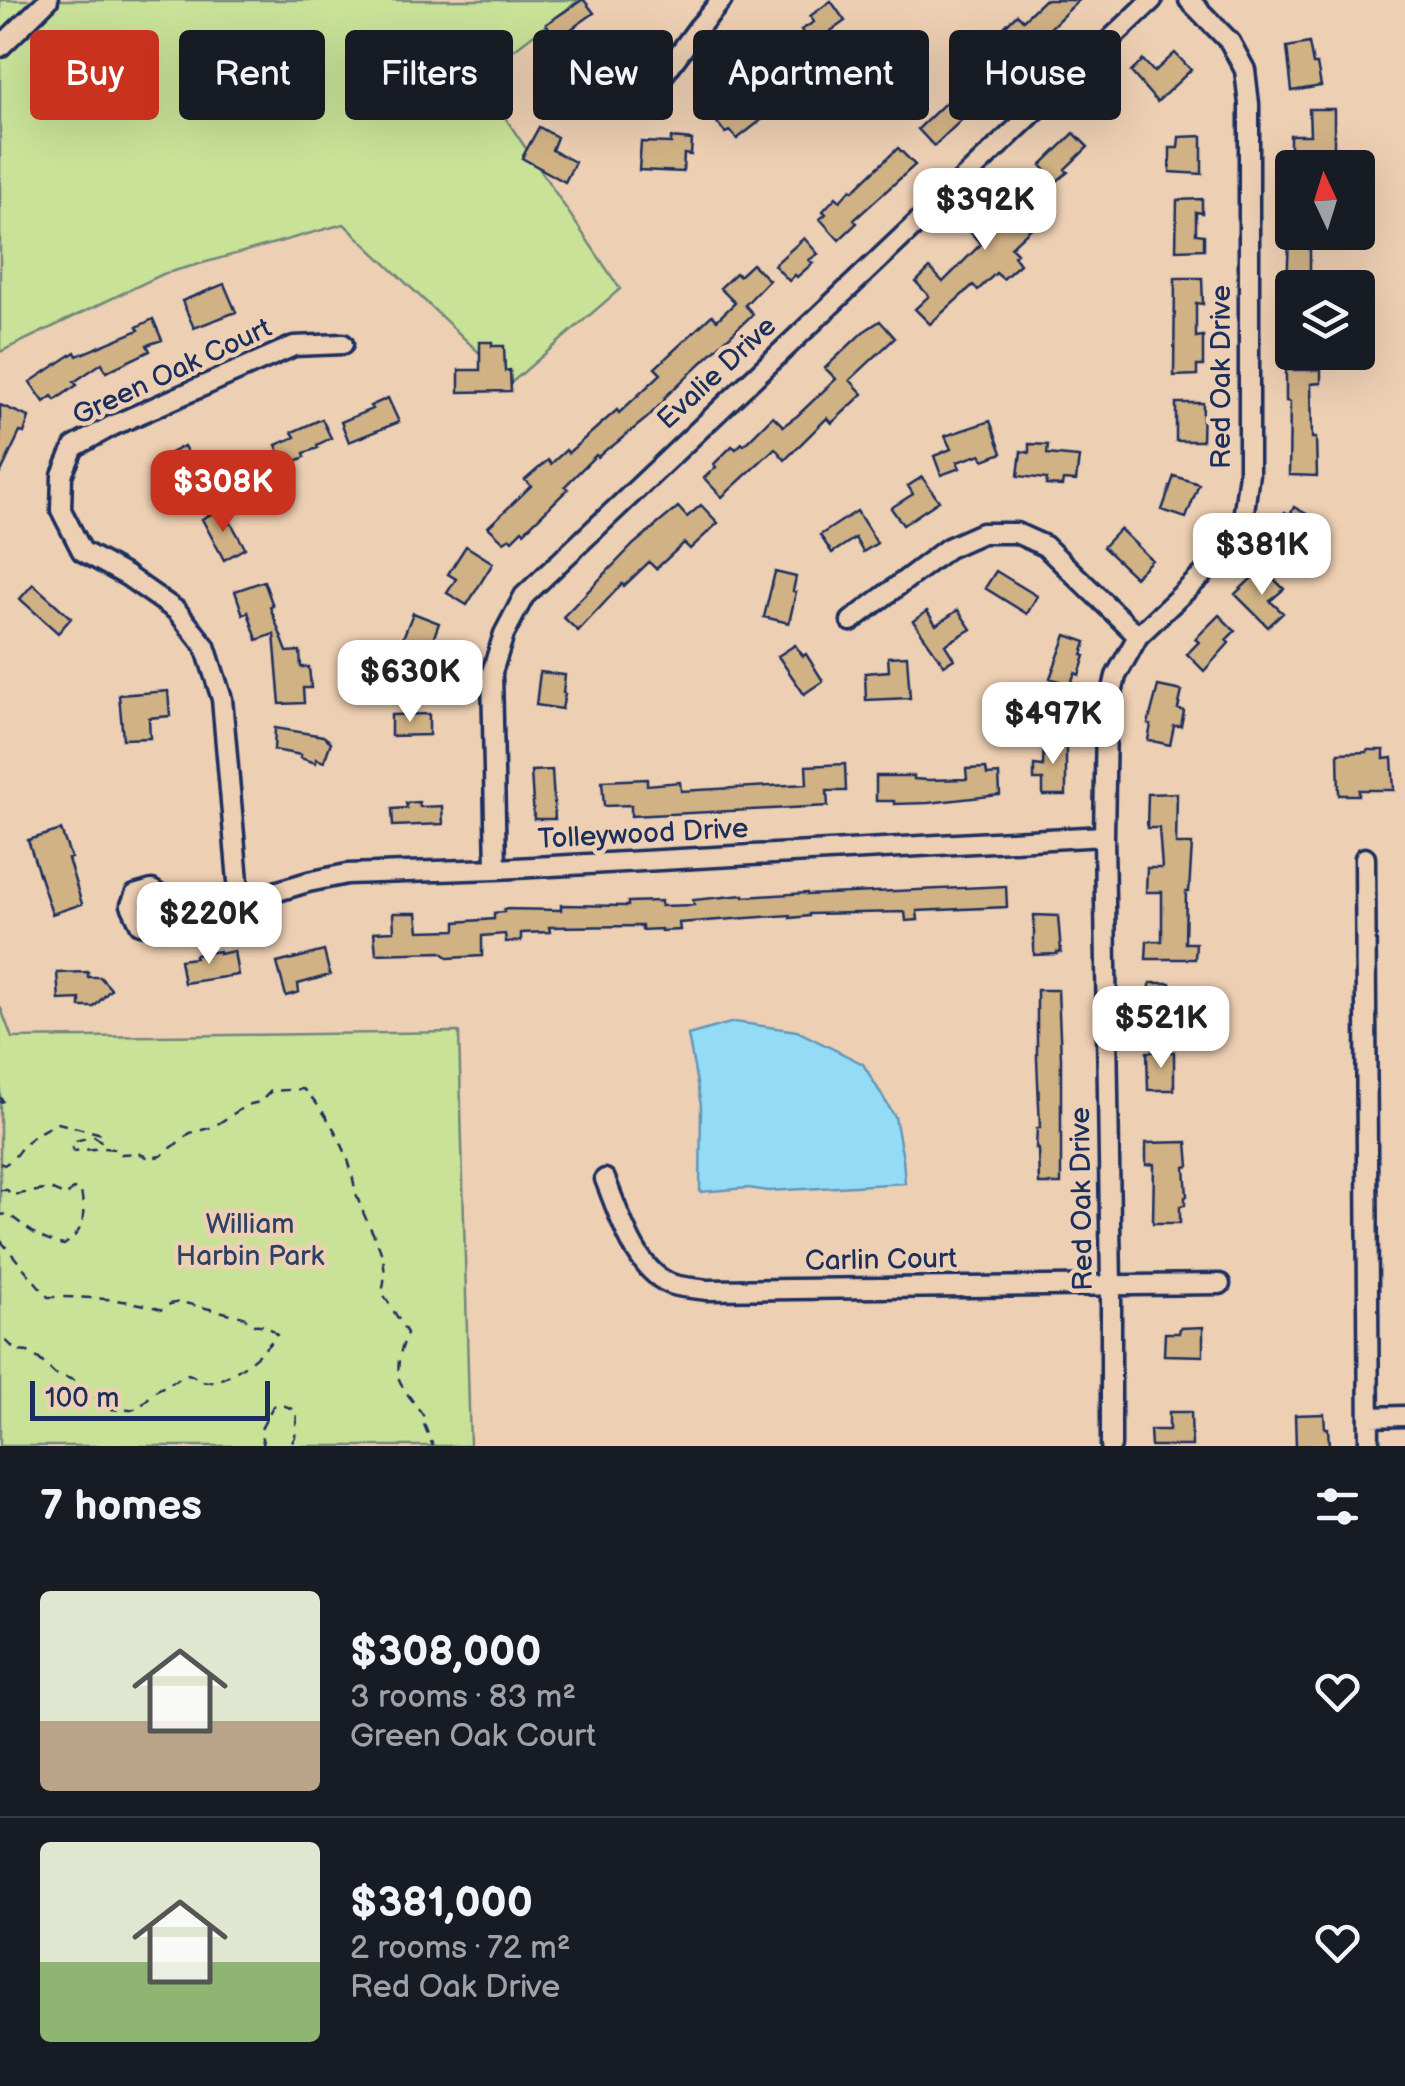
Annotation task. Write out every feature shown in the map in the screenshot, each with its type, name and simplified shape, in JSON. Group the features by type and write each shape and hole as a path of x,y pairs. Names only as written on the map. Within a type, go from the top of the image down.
{"street":[{"path":"0,47 48,0"},
{"path":"673,62 722,0"},
{"name":"Evalie Drive","path":"496,869 492,672 504,634 524,596 1152,0"},
{"name":"Red Oak Drive","path":"1110,1446 1106,720 1116,676 1138,636 1216,562 1243,519 1249,474 1245,70 1230,42 1189,0"},
{"name":"Green Oak Court","path":"240,904 222,699 205,646 177,611 82,550 61,510 62,474 74,447 112,426 294,346 343,344"},
{"path":"851,621 948,548 982,533 1016,533 1045,546 1138,636"},
{"name":"Tolleywood Drive","path":"191,917 346,874 1104,836"},
{"path":"1364,858 1369,1446"},
{"name":"Carlin Court","path":"604,1179 634,1248 650,1269 671,1284 707,1290 1220,1284"},
{"path":"1369,1417 1405,1416"}],"path":[{"path":"0,1163 11,1161 30,1138 58,1123 102,1134 101,1142 94,1136 72,1142 73,1151 104,1148 149,1158 161,1156 190,1133 213,1127 247,1105 260,1102 271,1091 303,1088 327,1119 349,1162 360,1205 386,1269 382,1292 407,1334 398,1377 422,1415 433,1446"},
{"path":"0,1190 13,1195 50,1189 66,1196 72,1189 81,1191 84,1210 77,1236 64,1245 22,1227 8,1214 0,1215"},
{"path":"0,1240 48,1297 134,1303 164,1310 180,1302 244,1317 252,1324 270,1327 277,1335 269,1346 233,1373 204,1382 188,1374 154,1391 140,1406 123,1411 109,1409 77,1381 55,1374 39,1359 17,1350 0,1336"},
{"path":"264,1446 260,1431 273,1406 280,1404 297,1412 290,1446"}],"green space":[{"path":"0,0 579,0 540,30 533,30 533,35 513,50 513,30 345,30 345,120 507,120 620,289 511,383 344,224 163,274 0,352"},
{"name":"William Harbin Park","path":"0,1006 12,1038 459,1032 470,1446 0,1446"}],"water":[{"path":"734,1022 797,1031 863,1064 895,1117 905,1183 700,1192 701,1105 688,1035"}],"building":[{"path":"582,0 594,13 570,30 550,30 546,24"},
{"path":"1044,0 1079,0 1048,30 1001,30 1017,14 1023,20"},
{"path":"831,1 845,21 832,30 801,30 814,22 810,16"},
{"path":"1309,43 1321,86 1292,91 1287,47"},
{"path":"1175,53 1191,70 1157,102 1131,72 1143,60 1154,72"},
{"path":"949,99 949,120 961,120 934,146 918,129"},
{"path":"1309,109 1334,109 1334,150 1290,150 1290,135 1310,135"},
{"path":"715,120 761,120 737,139 730,131 725,133"},
{"path":"539,127 557,137 552,150 575,162 565,182 522,158"},
{"path":"1074,133 1088,147 1056,182 1041,165"},
{"path":"1202,136 1202,174 1170,172 1170,148 1178,148 1179,137"},
{"path":"671,138 692,140 691,155 684,154 683,172 639,170 641,142 671,143"},
{"path":"898,148 915,165 854,220 857,223 839,240 820,219 826,214 823,211 836,197 840,201 853,191"},
{"path":"1039,191 1055,206 1011,247 1020,264 1003,279 996,273 978,290 973,285 930,324 915,309 929,296 916,282 930,268 943,282 981,244 969,231 982,218 1008,194 1019,204"},
{"path":"1202,199 1202,213 1196,212 1196,234 1204,235 1204,249 1176,250 1177,200"},
{"path":"804,238 818,254 809,260 813,263 789,281 774,265"},
{"path":"1288,250 1310,250 1310,270 1288,270"},
{"path":"752,264 769,280 745,305 753,314 647,418 596,455 524,532 504,542 488,527 531,486 525,480 548,460 551,464 566,450 568,453 617,410 619,413 661,374 655,368 712,315 717,320 735,303 720,288"},
{"path":"1175,278 1202,278 1203,304 1196,303 1196,337 1203,336 1203,366 1197,366 1197,375 1174,376"},
{"path":"224,284 236,312 194,328 182,301"},
{"path":"153,319 162,340 147,345 150,351 106,372 102,363 55,400 52,396 44,402 30,382 75,352 77,356 139,330 137,327"},
{"path":"880,321 895,338 850,380 863,394 832,423 827,418 785,460 775,448 722,497 704,478 716,467 714,464 732,446 736,449 744,445 773,416 783,426 797,416 836,379 825,368"},
{"path":"480,342 504,346 511,391 459,392 459,370 480,370"},
{"path":"1286,370 1321,370 1321,383 1311,384 1317,476 1289,475 1290,402 1286,401"},
{"path":"388,398 399,422 349,442 341,422"},
{"path":"1176,403 1203,403 1202,441 1176,441"},
{"path":"0,405 29,417 0,474"},
{"path":"322,419 331,438 285,466 276,445 295,437 292,432"},
{"path":"990,421 1002,453 984,460 981,454 957,462 960,468 941,475 934,456 951,449 945,436"},
{"path":"1029,444 1048,445 1047,454 1079,457 1076,481 1063,480 1062,486 1046,485 1047,479 1018,476 1021,451 1029,453"},
{"path":"184,446 198,472 161,490 150,470 159,465 157,460"},
{"path":"1174,476 1199,484 1186,518 1162,510"},
{"path":"922,477 939,501 903,525 891,508 913,494 908,486"},
{"path":"701,505 718,523 690,549 684,543 656,569 649,562 622,584 578,631 563,617 634,544 678,507 687,517"},
{"path":"1294,507 1314,518 1299,552 1273,541 1285,512 1290,515"},
{"path":"220,509 245,548 224,560 202,519"},
{"path":"857,511 877,543 863,552 855,538 832,553 820,535"},
{"path":"1120,529 1152,560 1135,577 1103,547"},
{"path":"466,546 493,563 467,605 447,593 456,579 448,574"},
{"path":"996,571 1037,596 1027,614 985,588"},
{"path":"775,572 796,577 789,623 764,617"},
{"path":"1267,572 1284,589 1270,601 1283,613 1268,627 1235,594 1256,574 1261,578"},
{"path":"264,581 287,652 300,651 301,667 309,667 311,688 303,688 304,703 280,704 274,634 257,640 248,612 243,615 235,591"},
{"path":"33,584 71,618 58,633 20,599"},
{"path":"958,610 971,629 945,645 954,659 944,665 913,621 927,611 936,625"},
{"path":"413,613 439,623 429,651 423,648 418,658 398,650"},
{"path":"1219,615 1235,631 1204,671 1187,654 1199,642 1195,639"},
{"path":"1066,635 1086,642 1079,675 1075,673 1070,685 1050,678"},
{"path":"795,645 803,656 806,654 823,681 804,694 778,656"},
{"path":"907,656 910,698 866,700 865,673 889,671 888,657"},
{"path":"540,672 565,675 562,709 536,705"},
{"path":"1158,686 1182,691 1178,709 1184,711 1181,726 1174,726 1170,745 1148,740"},
{"path":"168,691 170,716 149,718 150,738 123,739 119,695"},
{"path":"429,714 429,735 391,736 391,715"},
{"path":"275,728 323,736 331,742 324,762 274,750"},
{"path":"1044,737 1066,737 1066,795 1043,795 1043,780 1034,780 1034,765 1043,766"},
{"path":"1384,750 1384,759 1392,758 1394,790 1359,790 1359,795 1339,795 1338,753"},
{"path":"845,764 846,791 827,791 828,806 631,816 631,805 604,806 602,781 647,779 647,785 680,782 681,791 807,784 806,766"},
{"path":"986,768 987,775 999,774 1000,795 928,803 876,801 876,776 967,779 966,769"},
{"path":"552,770 555,819 534,819 531,771"},
{"path":"1177,793 1176,844 1192,844 1185,943 1196,943 1195,959 1146,959 1147,941 1162,941 1162,892 1146,892 1147,868 1162,868 1159,828 1147,828 1148,794"},
{"path":"419,802 420,807 442,806 443,824 393,826 392,809"},
{"path":"61,830 82,904 52,914 28,840"},
{"path":"1006,886 1007,907 917,911 918,920 906,921 905,912 679,923 680,930 661,931 642,930 642,926 549,927 550,932 521,933 521,941 506,942 505,934 482,936 482,956 449,958 441,952 376,954 374,932 394,931 393,913 417,913 419,931 456,930 456,922 494,919 494,913 504,909 561,910 561,905 628,906 628,902 661,901 661,906 694,905 693,900 744,895"},
{"path":"1034,915 1058,916 1061,952 1034,955"},
{"path":"234,951 238,975 184,983 180,960"},
{"path":"324,951 330,975 298,984 299,992 286,996 277,963"},
{"path":"88,972 88,977 100,977 111,989 94,1007 80,1007 80,999 59,1000 57,973"},
{"path":"1150,983 1170,983 1171,1020 1145,1021 1144,998 1150,999"},
{"path":"1037,990 1058,990 1061,1184 1039,1184"},
{"path":"1147,1052 1174,1052 1174,1090 1148,1090"},
{"path":"1187,1142 1187,1196 1185,1205 1180,1206 1180,1223 1153,1223 1154,1164 1146,1165 1146,1143"},
{"path":"1203,1327 1203,1356 1164,1355 1165,1333"},
{"path":"1169,1412 1191,1412 1192,1446 1151,1446 1150,1430 1169,1430"},
{"path":"1324,1414 1329,1446 1296,1446 1295,1415"}]}
